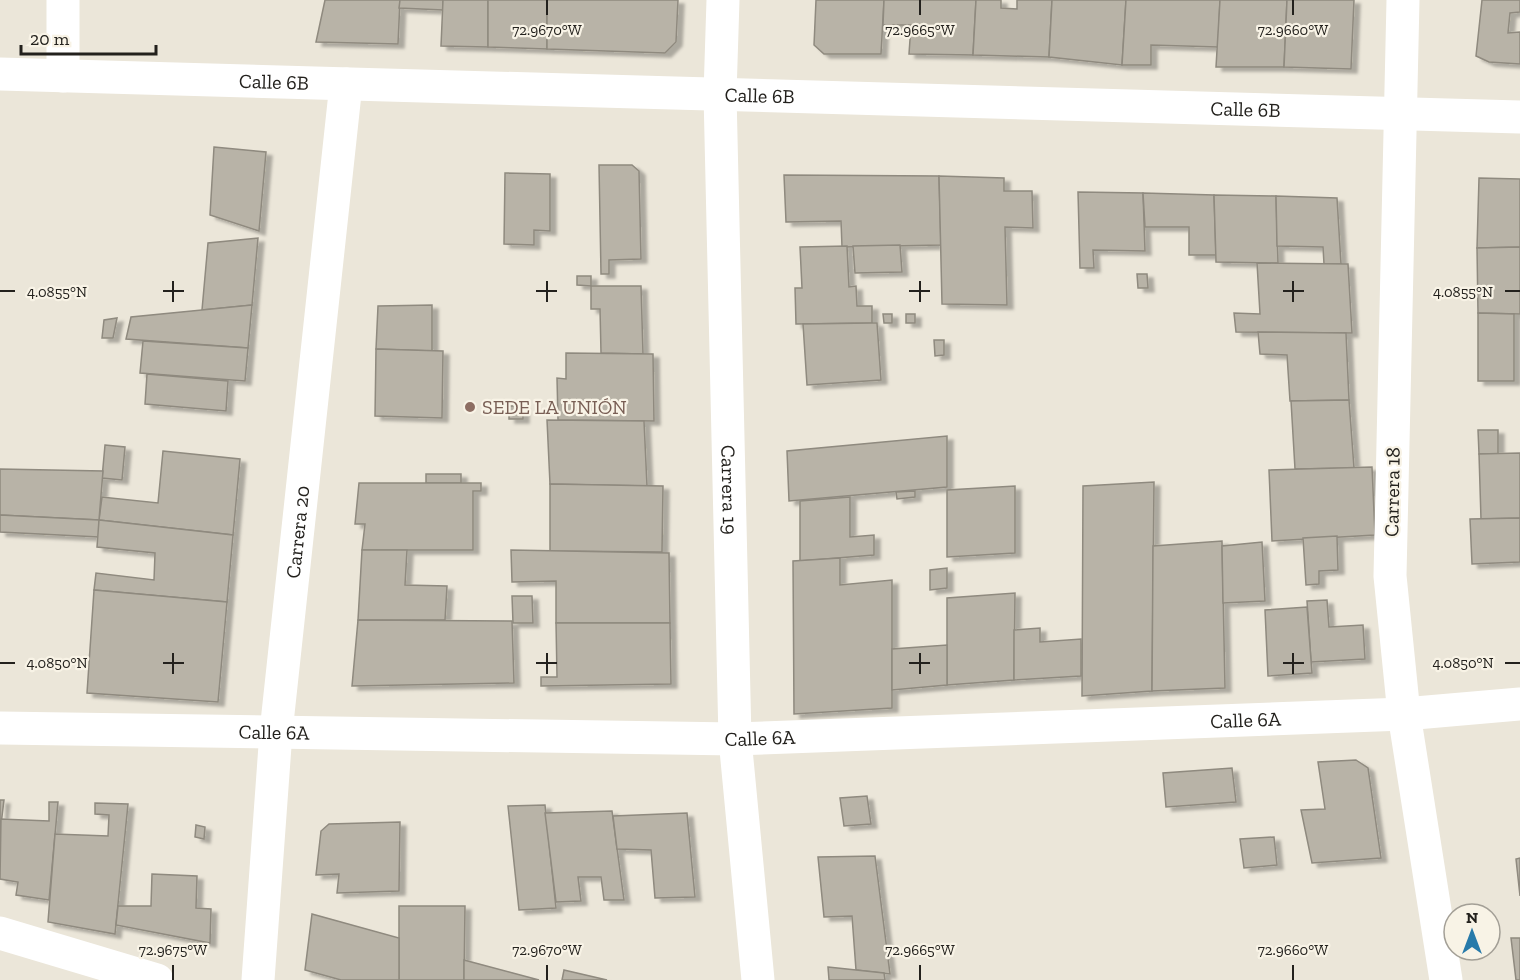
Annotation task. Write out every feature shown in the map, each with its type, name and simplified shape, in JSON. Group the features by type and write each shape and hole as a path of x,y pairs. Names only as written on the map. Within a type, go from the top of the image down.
{"street":[{"path":"63,0 63,76"},
{"name":"Carrera 19","path":"723,0 720,94 735,739 758,980"},
{"name":"Carrera 18","path":"1403,0 1390,576 1404,714 1446,980"},
{"name":"Calle 6B","path":"0,74 1520,117"},
{"name":"Carrera 20","path":"258,980 276,732 346,84"},
{"name":"Calle 6A","path":"0,728 735,739 1404,714 1520,704"},
{"path":"0,933 156,980"}],"building":[{"path":"325,0 400,0 398,44 316,42"},
{"path":"400,0 443,0 443,10 399,8"},
{"path":"443,0 488,0 488,47 441,46"},
{"path":"488,0 547,0 547,49 488,47"},
{"path":"547,0 678,0 676,42 665,53 547,49"},
{"path":"816,0 884,0 881,54 824,54 814,45"},
{"path":"884,0 976,0 973,55 909,54 911,25 883,25"},
{"path":"976,0 1001,0 1001,8 1017,9 1017,0 1052,0 1049,57 973,55"},
{"path":"1052,0 1126,0 1122,65 1049,57"},
{"path":"1126,0 1220,0 1218,47 1151,45 1151,65 1122,65"},
{"path":"1220,0 1287,0 1284,67 1216,67"},
{"path":"1287,0 1354,0 1351,69 1284,67"},
{"path":"1482,0 1520,0 1520,12 1510,13 1508,33 1520,32 1520,64 1489,62 1476,56"},
{"path":"214,147 266,152 259,231 210,215"},
{"path":"599,165 632,165 639,171 641,259 609,260 609,274 601,274"},
{"path":"505,173 550,174 550,231 534,230 534,245 504,244"},
{"path":"784,175 939,176 941,245 842,247 841,221 786,222"},
{"path":"939,176 1004,178 1004,191 1032,191 1033,228 1005,227 1007,305 942,304"},
{"path":"1479,178 1520,179 1520,247 1477,248"},
{"path":"1078,192 1143,193 1145,251 1093,250 1094,268 1080,268"},
{"path":"1143,193 1214,195 1216,255 1189,255 1189,227 1145,227"},
{"path":"1214,195 1276,196 1278,263 1216,262"},
{"path":"1276,196 1337,198 1341,264 1324,264 1323,247 1277,246"},
{"path":"258,238 252,305 202,310 208,243"},
{"path":"900,245 902,272 855,273 853,246"},
{"path":"847,246 849,287 856,286 857,306 872,306 872,323 796,324 795,288 802,288 800,247"},
{"path":"1520,247 1520,314 1478,313 1477,248"},
{"path":"1257,263 1348,264 1352,333 1236,332 1234,313 1260,314"},
{"path":"1137,274 1147,274 1148,288 1138,288"},
{"path":"577,276 591,276 591,286 577,285"},
{"path":"591,286 641,286 643,354 601,353 600,309 591,309"},
{"path":"252,305 248,348 126,339 131,317"},
{"path":"432,305 432,351 376,349 378,306"},
{"path":"1478,313 1514,314 1514,381 1478,381"},
{"path":"883,314 892,314 892,323 884,323"},
{"path":"906,314 915,314 915,323 906,323"},
{"path":"117,318 113,338 102,338 104,320"},
{"path":"877,323 881,380 807,385 803,324"},
{"path":"1258,332 1346,333 1349,400 1290,401 1287,355 1260,354"},
{"path":"934,340 944,340 944,355 935,356"},
{"path":"143,341 248,348 245,381 140,373"},
{"path":"376,349 443,351 442,418 375,416"},
{"path":"566,353 653,354 654,421 558,420 557,378 566,379"},
{"path":"147,374 228,381 226,411 145,404"},
{"path":"1349,400 1354,468 1295,469 1291,401"},
{"path":"509,406 523,406 523,419 509,419"},
{"path":"547,420 644,421 647,486 550,484"},
{"path":"1478,430 1498,430 1498,454 1479,454"},
{"path":"947,436 947,487 789,501 787,451"},
{"path":"105,445 125,447 122,480 102,478"},
{"path":"163,451 240,459 233,535 99,520 102,497 158,503"},
{"path":"1520,453 1520,518 1481,519 1479,454"},
{"path":"1372,467 1375,535 1272,541 1269,470"},
{"path":"0,469 103,471 99,520 0,515"},
{"path":"426,474 461,474 461,483 426,483"},
{"path":"1154,482 1152,691 1082,696 1083,486"},
{"path":"359,483 481,483 481,491 473,491 473,550 362,550 365,524 355,524"},
{"path":"550,484 663,486 662,552 550,551"},
{"path":"1015,486 1015,553 947,557 947,490"},
{"path":"915,491 915,497 897,499 896,492"},
{"path":"850,497 850,537 874,535 874,555 800,561 800,501"},
{"path":"0,515 99,520 99,537 0,532"},
{"path":"1520,518 1520,562 1472,564 1470,519"},
{"path":"99,520 233,535 227,602 94,590 96,573 154,580 155,553 97,547"},
{"path":"1337,536 1338,570 1319,571 1319,584 1306,585 1303,538"},
{"path":"1222,541 1225,688 1152,691 1153,546"},
{"path":"1262,542 1265,601 1223,603 1222,546"},
{"path":"362,550 407,550 405,585 447,586 445,620 358,620"},
{"path":"511,550 669,553 670,623 556,623 556,581 512,582"},
{"path":"840,558 840,585 892,580 892,708 794,714 793,561"},
{"path":"947,568 947,588 930,590 930,570"},
{"path":"94,590 227,602 218,702 87,693"},
{"path":"1015,593 1014,680 947,685 947,598"},
{"path":"512,596 532,596 533,623 513,623"},
{"path":"1327,600 1329,627 1363,625 1365,659 1311,662 1307,601"},
{"path":"1307,607 1312,673 1268,676 1265,610"},
{"path":"358,620 512,621 514,683 352,686"},
{"path":"556,623 670,623 671,684 541,686 541,677 557,677"},
{"path":"1040,628 1040,642 1081,639 1081,676 1014,680 1014,630"},
{"path":"947,645 947,685 892,690 892,649"},
{"path":"1356,760 1368,768 1381,858 1312,863 1301,810 1325,809 1318,762"},
{"path":"1232,768 1236,802 1166,807 1163,773"},
{"path":"867,796 871,824 844,826 840,798"},
{"path":"0,800 4,800 0,833"},
{"path":"49,802 58,802 49,900 16,895 18,882 0,879 1,819 49,821"},
{"path":"95,803 128,804 115,934 48,922 55,834 108,836 109,815 95,814"},
{"path":"545,805 556,908 519,910 508,806"},
{"path":"612,811 624,900 604,900 601,877 578,877 581,901 556,902 545,813"},
{"path":"687,813 695,897 655,898 651,850 617,849 613,816"},
{"path":"400,822 399,891 337,893 339,874 316,875 321,831 329,824"},
{"path":"196,825 205,827 204,839 195,837"},
{"path":"1274,837 1277,865 1244,868 1240,839"},
{"path":"875,856 890,974 856,970 852,916 824,917 818,857"},
{"path":"1520,858 1520,896 1516,859"},
{"path":"152,874 197,876 196,908 211,909 210,943 116,925 118,906 151,906"},
{"path":"399,906 465,906 464,980 399,980"},
{"path":"312,914 399,938 399,980 341,980 305,970"},
{"path":"1511,938 1520,938 1520,980 1516,980"},
{"path":"464,960 539,980 464,980"},
{"path":"828,967 884,973 885,980 829,980"},
{"path":"564,970 607,980 562,980"}],"place":[{"name":"SEDE LA UNIÓN","path":"470,407"}]}
